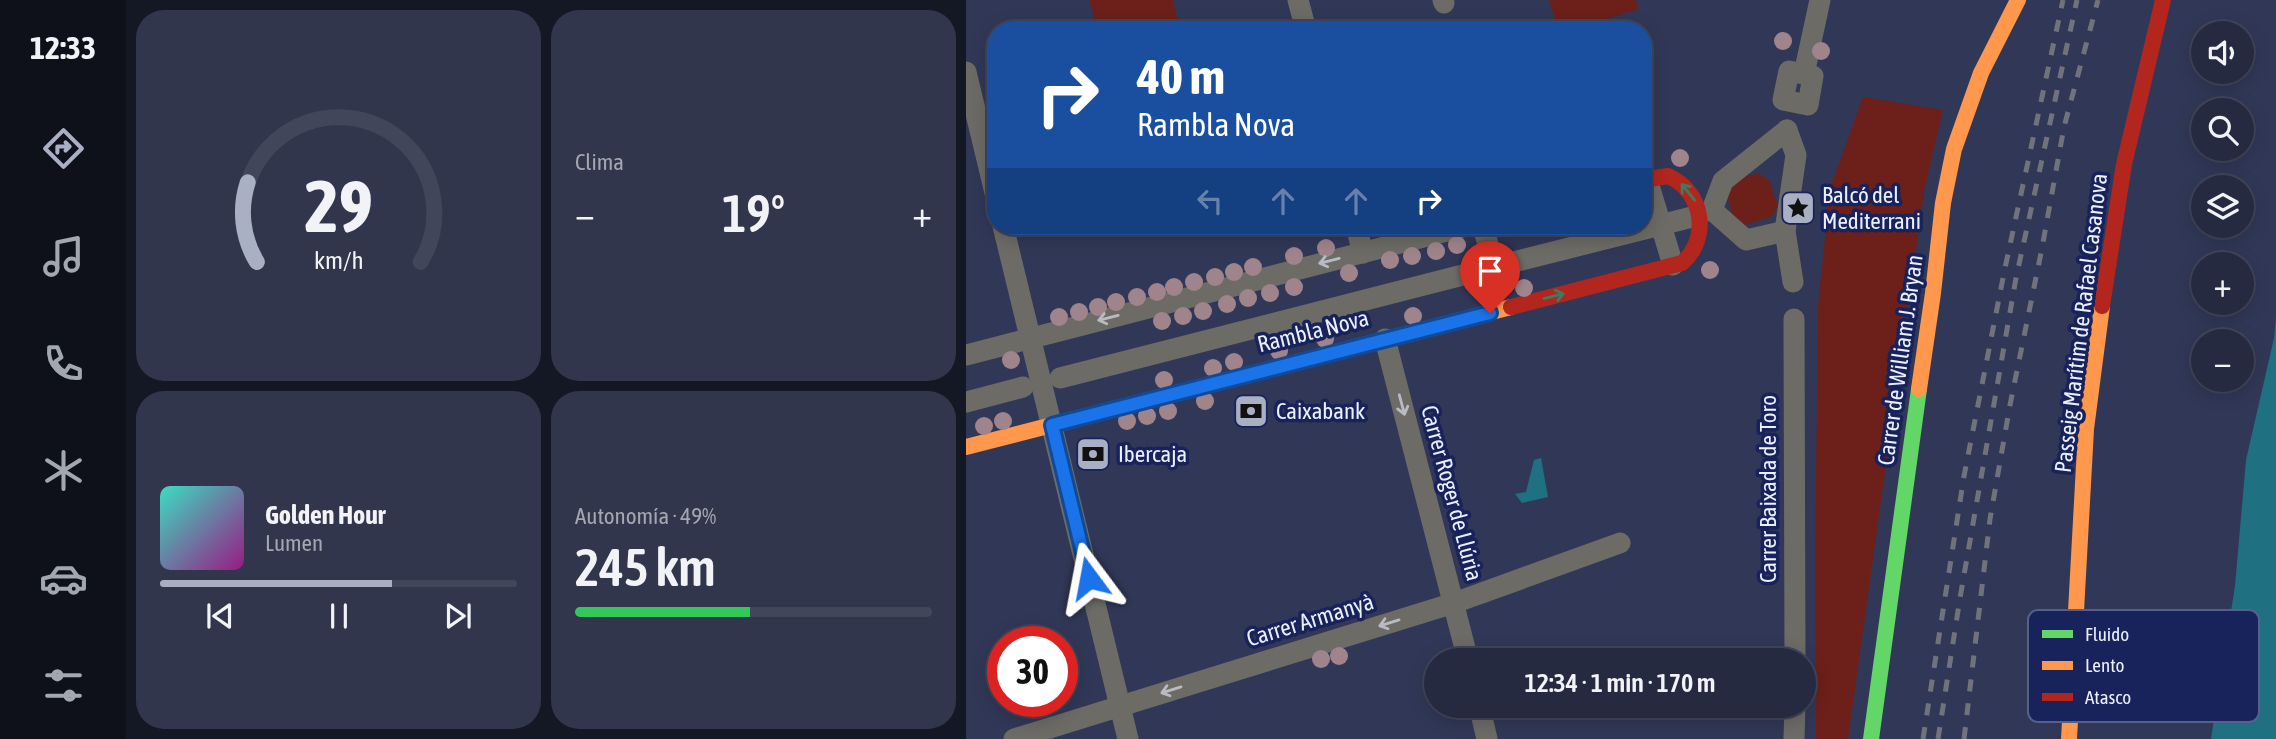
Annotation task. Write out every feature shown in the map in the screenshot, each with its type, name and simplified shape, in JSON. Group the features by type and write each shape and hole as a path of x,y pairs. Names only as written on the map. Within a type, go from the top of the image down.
{"street":[{"path":"1298,0 1304,21"},
{"path":"1793,282 1785,231 1796,155 1787,130 1793,102 1783,100 1789,71 1804,74 1820,0"},
{"name":"Carrer de William J. Bryan","path":"1871,739 1937,271 1943,202 1954,151 1974,85 1993,43 2018,0"},
{"name":"Passeig Marítim de Rafael Casanova","path":"2076,610 2086,429 2108,257 2124,164 2163,0"},
{"path":"966,72 970,107 987,166"},
{"path":"1785,231 1746,240 1712,210 1723,181 1787,130"},
{"path":"1652,177 1663,175 1679,182 1690,192 1700,215"},
{"path":"1652,199 1673,265"},
{"name":"Rambla Nova","path":"966,447 1673,265 1689,259 1693,252 1700,237 1700,215 1652,227"},
{"path":"1005,235 1128,739"},
{"path":"1358,235 1363,253"},
{"path":"966,355 1432,235"},
{"path":"1485,235 1494,267"},
{"name":"Rambla Nova","path":"1060,378 1621,235"},
{"name":"Carrer Baixada de Toro","path":"1794,319 1795,648"},
{"name":"Carrer Roger de Llúria","path":"1385,340 1465,648"},
{"path":"966,402 1023,387"},
{"name":"Carrer Armanyà","path":"1014,739 1454,603 1620,543"},
{"path":"1482,718 1487,739"},
{"path":"1794,739 1795,718"}],"shaded area":[{"path":"1089,0 1173,0 1178,21 1095,21"},
{"path":"1549,0 1636,0 1639,9 1600,21 1555,21"},
{"path":"1863,97 1943,110 1924,192 1848,739 1816,739 1818,306 1830,188"},
{"path":"1758,173 1769,180 1778,206 1771,217 1744,225 1733,219 1726,190 1734,180"},
{"path":"2276,317 2276,739 2211,739 2214,722 2259,722 2259,610 2231,610 2246,460 2274,338"},
{"path":"1541,458 1548,497 1522,503 1515,494 1526,492 1534,460"}],"railway":[{"path":"1923,739 1964,476 2005,268 2063,0"},
{"path":"1938,739 2016,278 2077,0"},
{"path":"1964,739 1990,519 2010,405 2064,127 2098,0"}],"traffic: fast":[{"path":"1871,739 1919,389"}],"traffic: slow":[{"path":"1919,389 1943,203 1954,149 1981,73 2018,0"},
{"path":"2076,610 2086,429 2102,306"},
{"path":"966,447 1511,307"},
{"path":"2069,739 2070,722"}],"traffic: jam":[{"path":"2102,306 2124,164 2163,0"},
{"path":"1511,307 1682,263 1691,253 1700,228 1695,204 1680,183 1668,176 1652,179"}],"place":[{"name":"Balcó del Mediterrani","path":"1798,208"},
{"name":"Caixabank","path":"1251,411"},
{"name":"Ibercaja","path":"1093,454"}],"route":[{"path":"1089,578 1052,425 1490,313"}]}
